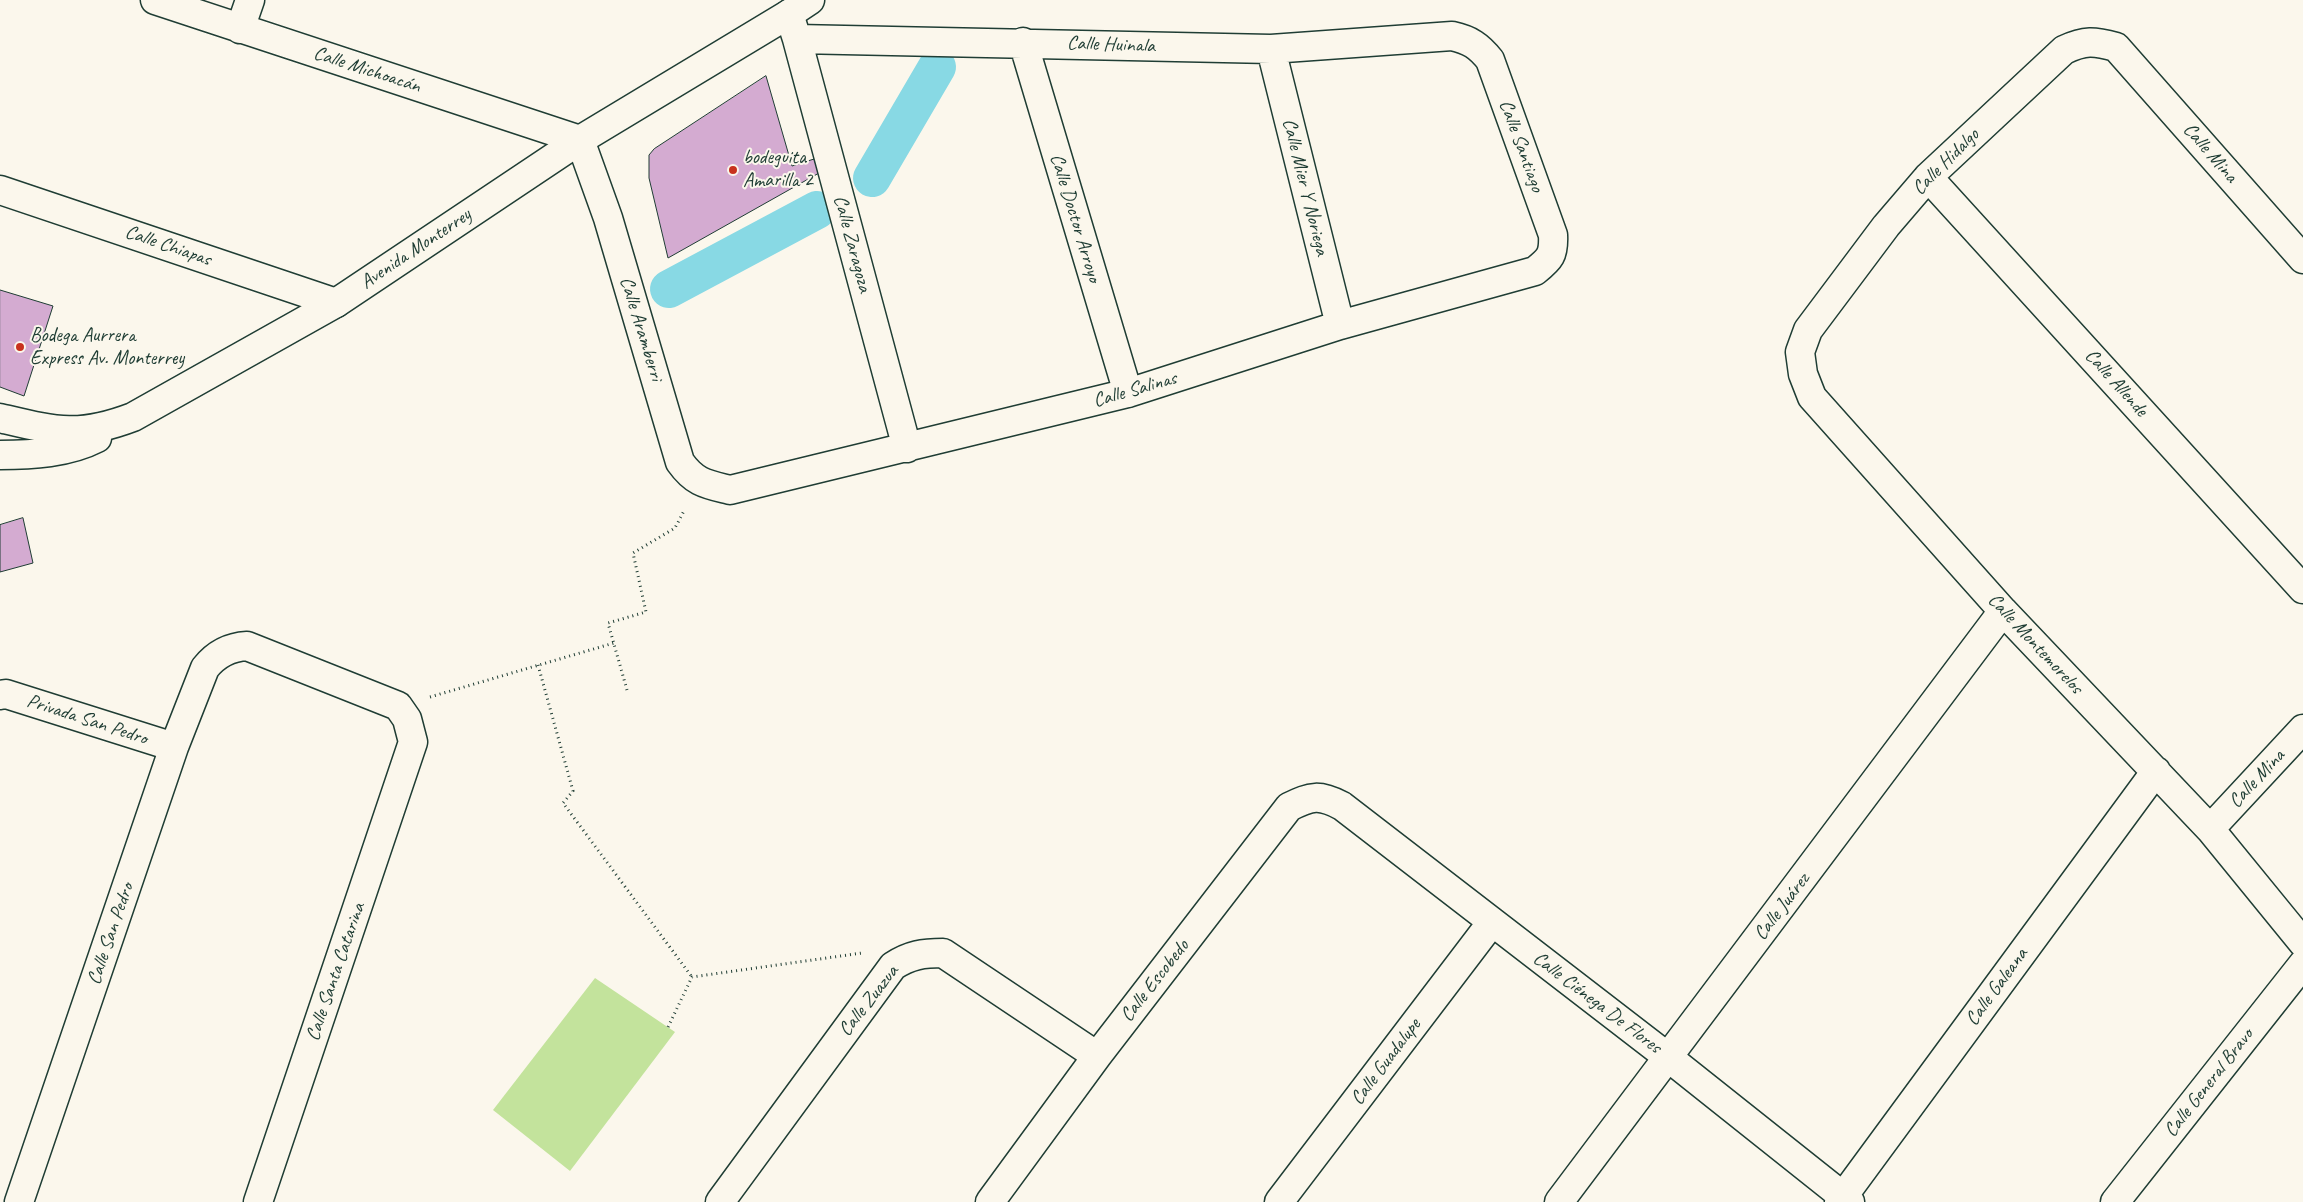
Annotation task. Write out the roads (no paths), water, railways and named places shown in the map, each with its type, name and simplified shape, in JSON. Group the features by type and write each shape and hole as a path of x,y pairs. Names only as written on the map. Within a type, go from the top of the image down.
{"street":[{"name":"Calle Michoacán","path":"155,0 580,140"},
{"path":"240,29 250,0"},
{"name":"Calle Huinala","path":"799,18 1022,42 1271,49 1452,36"},
{"name":"Avenida Monterrey","path":"0,418 63,431 106,428 133,418 336,303 580,140 799,18"},
{"name":"Calle Zaragoza","path":"799,18 907,448"},
{"name":"Calle Santiago","path":"1452,36 1468,40 1479,47 1490,60 1540,198 1552,235 1553,249 1548,260 1535,271"},
{"name":"Calle Hidalgo","path":"1808,330 1886,226 1928,177 2064,50 2078,43 2093,41 2116,47"},
{"name":"Calle Doctor Arroyo","path":"1022,42 1128,394"},
{"name":"Calle Mina","path":"2116,47 2303,259"},
{"name":"Calle Mier Y Noriega","path":"1271,49 1340,325"},
{"name":"Calle Aramberri","path":"580,140 608,218 680,462 689,475 700,483 730,490"},
{"name":"Calle Allende","path":"1928,177 2303,589"},
{"name":"Calle Chiapas","path":"0,190 336,303"},
{"name":"Calle Salinas","path":"730,490 1128,394 1340,325 1535,271"},
{"name":"Calle Montemorelos","path":"1808,330 1800,352 1803,374 1812,397 2003,612 2210,829 2303,943"},
{"path":"0,455 56,451 89,443 133,418"},
{"path":"0,438 56,451"},
{"name":"Calle Juárez","path":"1559,1202 2003,612"},
{"name":"Calle San Pedro","path":"20,1202 174,748 205,668 214,657 235,647 247,646 398,706 407,719 413,742"},
{"name":"Privada San Pedro","path":"0,695 6,694 174,748"},
{"name":"Calle Mina","path":"2210,829 2303,729"},
{"name":"Calle Santa Catarina","path":"258,1202 413,742"},
{"name":"Calle Galeana","path":"1844,1200 2156,771"},
{"name":"Calle Escobedo","path":"990,1202 1097,1056 1289,807 1305,799 1318,796 1342,806"},
{"name":"Calle Ciénega De Flores","path":"1342,806 1669,1058 1844,1200"},
{"name":"Calle Guadalupe","path":"1279,1202 1492,922"},
{"name":"Calle Zuazua","path":"720,1202 893,966 907,957 923,953 943,953 1097,1056"},
{"name":"Calle General Bravo","path":"2115,1202 2303,964"}],"waterway":[{"path":"872,178 937,67"},
{"path":"669,289 817,210"}],"place":[{"name":"bodeguita Amarilla 2","path":"733,170"},
{"name":"Bodega Aurrera Express Av. Monterrey","path":"20,347"}]}
